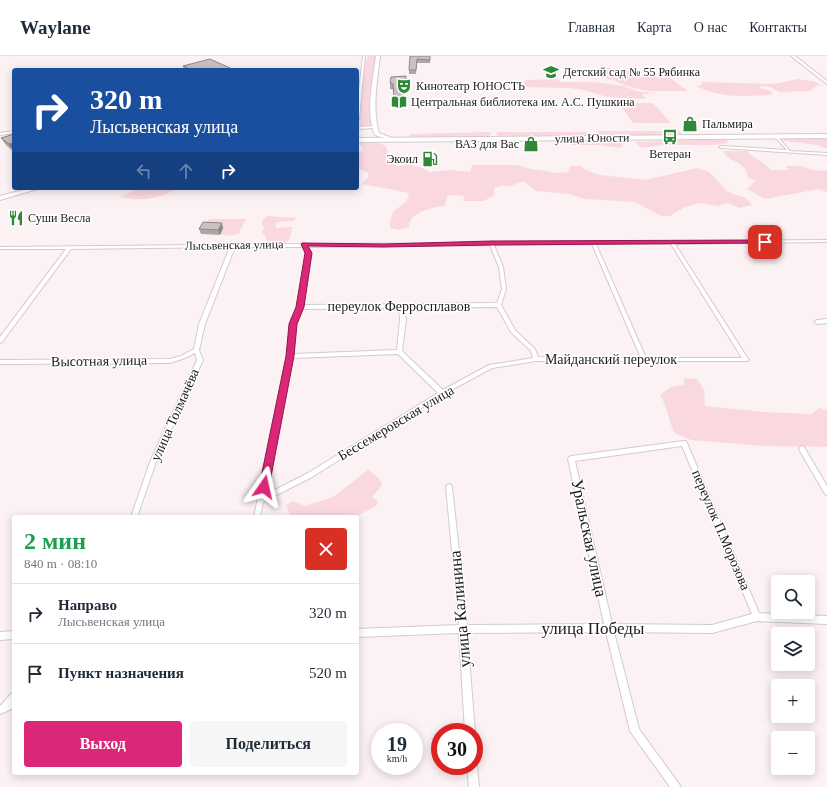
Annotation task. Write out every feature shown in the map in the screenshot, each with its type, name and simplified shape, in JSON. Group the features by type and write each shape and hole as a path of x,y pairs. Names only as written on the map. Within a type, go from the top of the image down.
{"main road":[{"name":"улица Юности","path":"359,140 827,136"},
{"path":"0,198 30,190"}],"street":[{"path":"359,101 364,56"},
{"path":"378,56 374,98 375,127 377,134 390,139"},
{"path":"793,56 827,83"},
{"path":"359,128 375,127"},
{"path":"0,134 12,132"},
{"path":"776,136 789,151"},
{"path":"721,146 740,149 827,154"},
{"name":"Лысьвенская улица","path":"0,248 304,244 384,246 491,243 827,241"},
{"path":"593,242 644,359"},
{"path":"491,243 501,267 504,289 499,305"},
{"name":"Майданский переулок","path":"499,305 513,331 533,350 536,358 746,360 673,243"},
{"path":"257,515 290,356 293,324 300,307 308,253 304,244"},
{"name":"улица Толмачёва","path":"135,515 153,462 200,360 196,350 202,324 233,246"},
{"path":"0,341 70,247"},
{"name":"переулок Ферросплавов","path":"300,307 499,305"},
{"path":"399,352 403,319 401,307"},
{"path":"817,322 827,321"},
{"name":"Высотная улица","path":"0,362 170,361 183,357 196,350"},
{"path":"290,356 399,352 442,392"},
{"name":"Бессемеровская улица","path":"261,500 310,475 442,392 491,366 536,358"},
{"name":"переулок П.Морозова","path":"684,443 757,617"},
{"name":"Уральская улица","path":"676,787 635,731 609,628 571,459 684,443"},
{"path":"802,449 827,492"},
{"name":"улица Калинина","path":"449,486 463,629 469,723"},
{"name":"улица Победы","path":"359,633 463,629 712,629 757,617 827,620"},
{"path":"0,636 12,635"},
{"path":"2,709 12,699"},
{"path":"2,709 12,705"},
{"path":"473,775 474,787"}],"shaded area":[{"path":"368,56 375,56 376,63 371,125 359,126 365,66"},
{"path":"599,68 623,69 640,76 670,78 688,91 648,91 626,86 613,80 593,76 588,72"},
{"path":"558,79 561,82 593,82 623,86 640,92 659,93 642,94 645,97 644,99 607,97 584,90 569,88 521,87 519,85 525,84 524,81 528,80"},
{"path":"798,79 816,82 820,85 816,86 811,91 779,92 770,87 760,86 760,88 771,91 772,95 742,96 724,95 696,86 702,85 702,82 774,84"},
{"path":"619,103 653,103 671,123 633,123"},
{"path":"599,131 679,131 682,134 596,136 593,133"},
{"path":"497,132 586,132 588,134 498,136 496,134"},
{"path":"491,133 489,136 417,137 410,136 409,134"},
{"path":"726,139 728,143 713,145 668,145 640,147 635,142"},
{"path":"782,139 827,139 827,149 817,145 784,141"},
{"path":"621,140 623,146 619,148 601,145 573,145 568,143 570,141"},
{"path":"359,143 375,143 384,145 387,148 386,159 398,166 408,164 420,167 430,172 450,170 470,172 472,165 517,165 531,169 558,173 568,172 570,166 580,166 600,175 646,180 697,168 709,172 727,191 746,198 752,205 740,208 728,203 719,206 699,203 683,208 670,216 661,216 635,202 585,199 569,194 536,191 525,182 520,182 511,186 494,188 494,195 484,201 463,201 464,196 448,195 445,206 422,211 413,218 409,227 398,230 391,228 389,223 394,211 407,201 409,193 362,184 369,176 368,173 359,169 359,152 364,151"},
{"path":"723,151 747,151 771,170 789,170 786,166 801,166 813,170 827,171 827,192 819,189 765,199 747,189 756,180 748,178 747,172 744,168 726,155"},
{"path":"135,190 174,190 157,197 143,199 120,197"},
{"path":"267,216 296,218 294,221 277,222 275,228 293,227 289,240 285,243 267,241 262,233 264,227 262,225 262,221"},
{"path":"209,219 246,219 239,233 230,236 212,231 204,226"},
{"path":"685,378 697,379 704,390 705,406 764,412 812,414 819,408 827,410 827,447 762,446 691,440 674,433 660,395 671,387 683,385"},
{"path":"368,470 379,478 382,485 372,497 378,501 376,506 359,515 290,515 286,505 293,501 305,506 333,497"}],"building":[{"path":"410,56 430,56 430,60 417,59 416,70 409,70"},
{"path":"210,59 230,68 188,68 183,66"},
{"path":"406,76 406,84 404,84 404,98 394,98 393,84 390,83 391,77"},
{"path":"12,135 12,143 9,144 1,138"},
{"path":"203,222 222,223 218,230 199,229"}],"place":[{"name":"Детский сад № 55 Рябинка","path":"551,72"},
{"name":"Кинотеатр ЮНОСТЬ","path":"404,86"},
{"name":"Центральная библиотека им. А.С. Пушкина","path":"399,102"},
{"name":"Пальмира","path":"690,124"},
{"name":"Ветеран","path":"670,137"},
{"name":"ВАЗ для Вас","path":"531,144"},
{"name":"Экоил","path":"430,159"},
{"name":"Суши Весла","path":"16,218"}],"route":[{"path":"264,487 290,356 293,324 300,307 308,253 304,244 384,246 491,243 765,242"}]}
